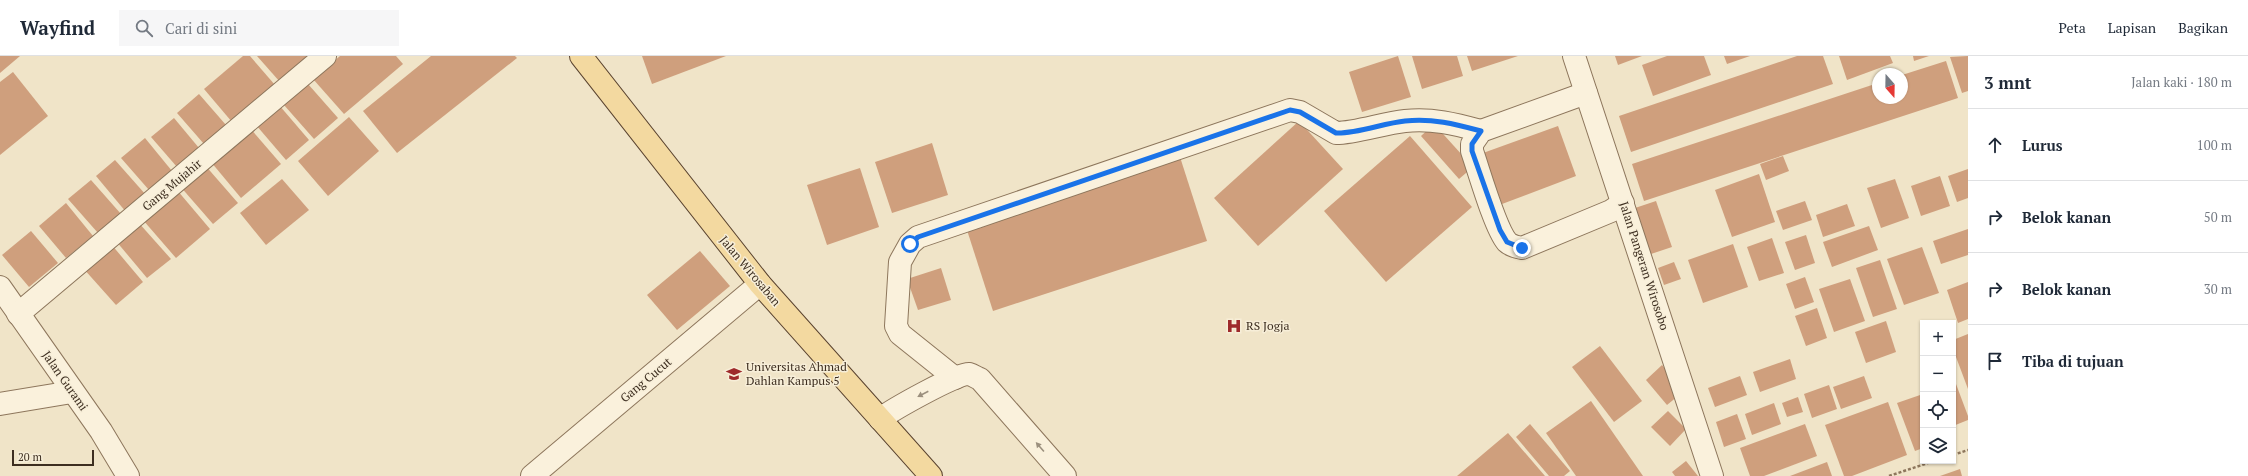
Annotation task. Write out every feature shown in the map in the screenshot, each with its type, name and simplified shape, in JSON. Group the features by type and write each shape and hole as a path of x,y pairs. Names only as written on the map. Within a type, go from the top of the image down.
{"main road":[{"name":"Jalan Wirosaban","path":"581,56 760,284 886,415 931,476"}],"street":[{"name":"Gang Mujahir","path":"18,314 325,56"},
{"name":"Jalan Pangeran Wirosobo","path":"1574,56 1712,476"},
{"path":"955,378 900,334 896,326 900,262 904,253 918,237 1290,110 1300,112 1336,133 1406,121 1430,120 1446,122 1481,131 1586,93"},
{"path":"1481,131 1472,144 1472,151 1500,230 1511,245 1522,248 1611,211 1623,203"},
{"name":"Gang Cucut","path":"532,476 760,284"},
{"name":"Jalan Gurami","path":"0,287 72,392 101,430 128,476"},
{"path":"886,415 955,378 968,374 980,380 1065,476"},
{"path":"0,404 72,392"}],"path":[{"path":"1956,454 1968,450"},
{"path":"1889,476 1925,464"}],"building":[{"path":"0,56 20,56 0,73"},
{"path":"243,56 250,56 275,85 232,122 204,89"},
{"path":"257,56 311,56 280,82"},
{"path":"340,56 396,56 403,64 344,114 313,79"},
{"path":"431,56 515,56 517,58 397,153 363,111"},
{"path":"642,56 726,56 652,84"},
{"path":"1398,56 1411,97 1362,112 1349,72"},
{"path":"1412,56 1457,56 1463,76 1422,89"},
{"path":"1467,56 1518,56 1472,71"},
{"path":"1615,56 1642,56 1618,65"},
{"path":"1667,56 1704,56 1711,75 1653,96 1642,65"},
{"path":"1724,56 1750,56 1727,64"},
{"path":"1797,56 1823,56 1833,84 1631,152 1619,116"},
{"path":"1839,56 1890,56 1893,63 1879,68 1872,68 1872,71 1847,80"},
{"path":"1913,56 1929,56 1914,61"},
{"path":"1968,56 1968,91 1962,93 1950,57"},
{"path":"1946,61 1958,98 1644,201 1632,164 1872,85 1872,104 1908,104 1908,73"},
{"path":"13,72 48,116 0,155 0,82"},
{"path":"308,84 338,118 314,139 284,105"},
{"path":"199,94 226,125 204,144 177,113"},
{"path":"279,105 309,140 286,160 256,125"},
{"path":"349,117 379,151 328,196 298,161"},
{"path":"174,118 199,148 177,167 151,137"},
{"path":"1299,121 1343,169 1258,246 1214,198"},
{"path":"1434,124 1473,167 1459,179 1421,136"},
{"path":"1558,126 1576,176 1502,204 1483,153"},
{"path":"250,128 281,164 241,198 211,162"},
{"path":"1410,136 1472,207 1386,282 1324,211"},
{"path":"145,138 172,171 149,190 121,158"},
{"path":"932,143 948,195 892,213 875,162"},
{"path":"1783,156 1789,171 1766,180 1760,164"},
{"path":"1180,157 1207,241 993,311 966,227"},
{"path":"115,160 146,195 126,212 96,176"},
{"path":"204,164 238,203 213,224 179,185"},
{"path":"860,168 879,227 827,245 807,185"},
{"path":"1968,169 1968,198 1957,202 1948,176"},
{"path":"1759,174 1775,222 1732,237 1715,190"},
{"path":"1940,176 1950,206 1921,216 1911,186"},
{"path":"282,179 309,210 266,245 240,213"},
{"path":"1895,179 1909,218 1881,228 1867,188"},
{"path":"91,180 121,214 98,233 68,199"},
{"path":"177,190 210,229 176,258 143,220"},
{"path":"1656,201 1672,247 1651,254 1635,208"},
{"path":"1805,201 1812,220 1783,230 1776,211"},
{"path":"66,203 93,236 66,258 39,226"},
{"path":"1847,204 1855,226 1823,237 1816,215"},
{"path":"138,222 171,259 147,278 116,241"},
{"path":"1869,226 1878,250 1832,267 1823,242"},
{"path":"1968,229 1968,255 1941,264 1933,241"},
{"path":"31,231 58,263 29,287 2,255"},
{"path":"1806,235 1815,263 1795,270 1785,242"},
{"path":"1772,238 1784,273 1759,281 1747,247"},
{"path":"111,244 143,282 116,305 83,268"},
{"path":"1733,244 1748,287 1703,303 1688,260"},
{"path":"1922,247 1939,293 1904,305 1887,259"},
{"path":"700,251 730,286 677,330 647,295"},
{"path":"1880,260 1897,309 1873,317 1856,268"},
{"path":"1674,262 1681,279 1664,285 1658,268"},
{"path":"941,268 951,300 918,310 907,279"},
{"path":"1805,277 1814,302 1795,309 1786,284"},
{"path":"1850,279 1865,321 1834,332 1819,289"},
{"path":"1968,282 1968,319 1958,323 1947,290"},
{"path":"1817,308 1827,338 1806,346 1795,316"},
{"path":"1886,321 1896,352 1866,363 1855,332"},
{"path":"1968,334 1968,389 1956,357 1956,339"},
{"path":"1600,346 1642,401 1614,422 1572,367"},
{"path":"1790,359 1796,379 1760,392 1753,372"},
{"path":"1662,365 1684,391 1667,405 1646,380"},
{"path":"1740,376 1747,395 1715,407 1708,388"},
{"path":"1864,376 1872,398 1841,409 1833,387"},
{"path":"1956,384 1968,416 1968,420 1956,425"},
{"path":"1829,385 1837,409 1812,418 1804,394"},
{"path":"1920,395 1920,449 1915,451 1897,403"},
{"path":"1798,397 1803,412 1787,417 1782,403"},
{"path":"1591,401 1643,476 1576,476 1546,433"},
{"path":"1888,402 1907,455 1852,476 1844,476 1825,425"},
{"path":"1774,403 1781,424 1752,435 1745,414"},
{"path":"1668,411 1686,429 1670,446 1651,427"},
{"path":"1737,414 1746,439 1724,447 1716,422"},
{"path":"1530,424 1570,471 1564,476 1549,476 1516,437"},
{"path":"1805,424 1817,456 1764,476 1750,476 1740,448"},
{"path":"1508,433 1545,476 1457,476"},
{"path":"1686,461 1698,476 1675,476 1672,472"},
{"path":"1827,462 1832,476 1790,476"},
{"path":"1960,469 1962,476 1940,476"}],"place":[{"name":"RS Jogja","path":"1234,326"},
{"name":"Universitas Ahmad Dahlan Kampus 5","path":"734,374"}],"route":[{"path":"910,244 918,237 1290,110 1300,112 1331,132 1336,133 1406,121 1430,120 1446,122 1481,131 1472,144 1472,151 1500,230 1507,242 1511,245 1522,248"}]}
